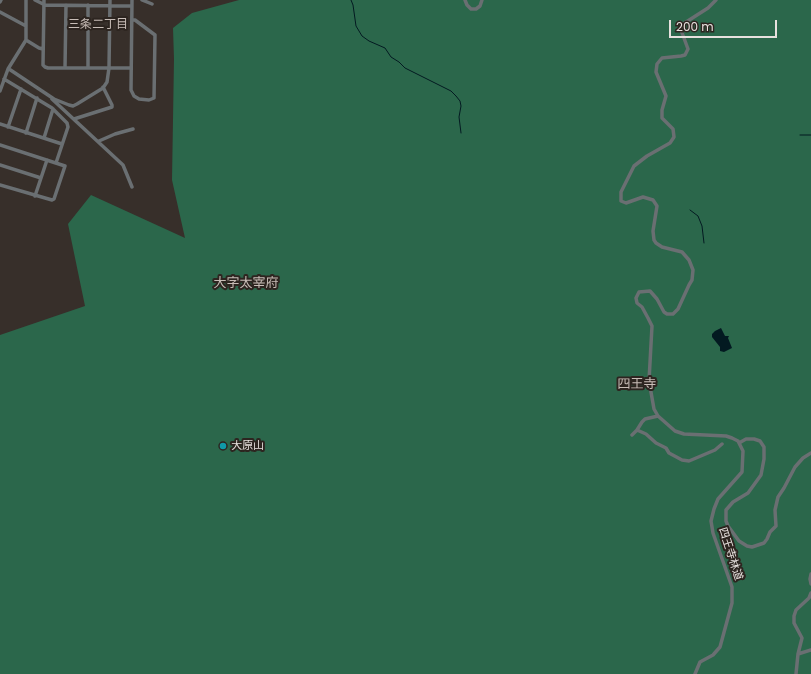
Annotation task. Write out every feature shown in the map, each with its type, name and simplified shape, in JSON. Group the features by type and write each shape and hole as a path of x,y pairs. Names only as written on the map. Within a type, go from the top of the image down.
{"street":[{"path":"0,91 2,81 8,69 26,40 26,0"},
{"path":"35,0 66,5 132,6"},
{"path":"8,69 63,103 73,106 103,87 107,82 109,68 110,0"},
{"path":"132,0 131,68 132,93 142,100 152,100 154,98 155,35 135,20 132,20"},
{"path":"142,0 152,4"},
{"path":"465,0 467,5 472,9 476,9 480,6 482,0"},
{"path":"716,0 708,8 682,24 681,30 688,49 685,55 662,58 657,64 656,72 666,96 662,110 662,118 673,129 674,137 670,142 637,164 631,170 621,192 622,201 626,203 643,197 653,200 657,206 653,230 654,240 658,245 676,250 686,255 693,270 692,280 678,309 673,314 667,314 664,312 657,299 650,291 639,292 636,298 652,326 649,381 654,409 658,416 676,431 684,434 726,436 734,438 739,443 746,439 760,441 764,447 764,459 761,475 748,492 733,502 726,510 726,521 728,526 739,541 747,546 752,547 764,543 770,532 776,526 775,510 778,497 795,467 811,452"},
{"path":"44,2 43,65 45,67 131,68"},
{"path":"65,68 66,5"},
{"path":"88,5 88,68"},
{"path":"0,12 26,26"},
{"path":"26,40 43,49"},
{"path":"2,81 37,98 64,119 67,125 56,163"},
{"path":"74,119 112,107 103,87"},
{"path":"8,127 21,89"},
{"path":"49,95 123,165 132,187"},
{"path":"26,133 37,98"},
{"path":"44,138 53,109"},
{"path":"0,124 62,144"},
{"path":"99,141 115,134 133,129"},
{"path":"0,145 65,166 54,199 52,200 0,185"},
{"path":"35,196 47,160"},
{"path":"0,165 41,178"},
{"path":"632,435 645,419 658,416"},
{"path":"637,430 646,434 656,443 666,448 669,453 682,460 692,460 717,449 722,444"},
{"name":"四王寺林道","path":"695,674 700,662 713,655 720,647 732,604 732,587 713,532 712,521 714,509 718,499 742,472 743,451 739,443"},
{"path":"811,574 811,584"},
{"path":"796,674 798,654 802,638 794,623 794,616 796,610 809,598 811,593"},
{"path":"798,654 811,650"}],"green space":[{"path":"239,0 811,0 811,674 0,674 0,335 85,306 68,224 91,195 185,238 172,180 174,59 173,28 192,13"}],"water":[{"path":"721,328 725,336 729,336 728,338 732,348 724,352 720,351 720,347 712,337 712,334 715,331"}],"waterway":[{"path":"351,0 356,26 362,36 385,48 391,57 405,68 451,91 456,96 460,101 461,106 459,117 461,133"},
{"path":"800,135 811,135"},
{"path":"690,210 698,216 702,226 704,243"}],"place":[{"name":"大原山","path":"223,446"}],"district":[{"name":"三条二丁目","path":"98,25"},
{"name":"大字太宰府","path":"246,284"},
{"name":"四王寺","path":"637,385"}]}
